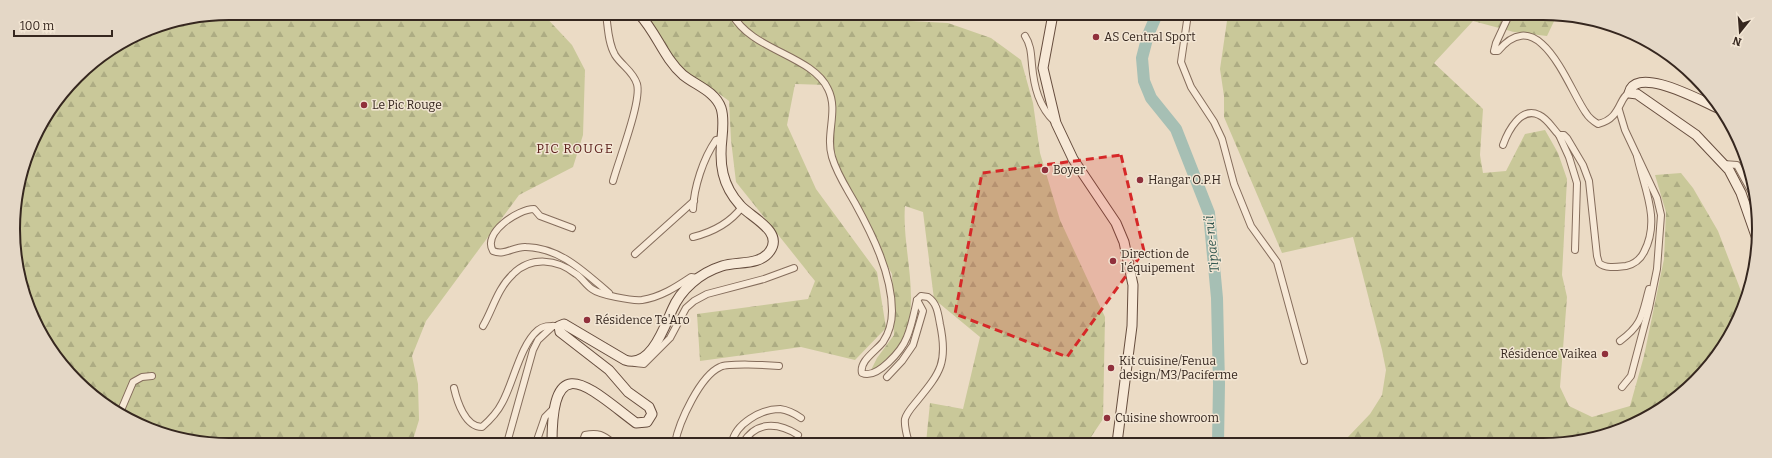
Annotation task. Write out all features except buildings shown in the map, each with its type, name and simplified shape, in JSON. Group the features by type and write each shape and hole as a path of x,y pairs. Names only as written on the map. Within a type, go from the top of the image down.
{"street":[{"path":"607,20 610,42 615,55 633,75 638,87 631,120 612,181"},
{"path":"633,362 639,361 655,345 678,298 698,278 723,266 753,261 769,252 773,246 770,232 742,207 730,191 722,170 723,124 721,108 714,97 684,76 670,61 656,36 644,20"},
{"path":"735,20 749,34 811,71 823,81 831,95 833,117 829,137 831,155 836,172 855,204 876,247 884,268 892,308 892,321 888,331 883,341 864,362 861,369 862,373 871,374 878,371 898,352 907,338 917,300 921,296 928,296 936,305 944,351 938,375 905,419 908,438"},
{"path":"1052,20 1042,68 1056,123 1073,159 1116,223 1124,242 1133,285 1134,304 1118,438"},
{"path":"1187,20 1181,62 1191,87 1214,122 1222,139 1234,184 1251,226 1277,262 1304,362"},
{"path":"1507,20 1494,51 1498,51 1503,45 1516,36 1524,34 1537,38 1545,44 1560,62 1581,105 1592,120 1598,124 1604,122 1619,110 1624,98 1635,83 1652,82 1664,85 1711,105"},
{"path":"1025,36 1030,44 1034,80 1038,98 1045,112 1056,123"},
{"path":"1629,93 1637,94 1696,135 1724,164 1738,187 1752,225"},
{"path":"1619,110 1620,119 1657,198 1661,214 1660,243 1655,277 1639,348 1631,376 1622,387"},
{"path":"1503,145 1507,133 1517,121 1524,115 1530,113 1538,114 1559,135 1569,157 1576,183 1575,250"},
{"path":"1559,135 1564,135 1567,138 1583,165 1589,181 1597,256 1599,263 1605,266 1619,267 1634,264 1640,259 1649,243 1652,222 1651,212 1637,156"},
{"path":"693,209 700,175 712,145 716,140 722,138"},
{"path":"1724,164 1737,166 1747,183"},
{"path":"635,254 694,201"},
{"path":"694,237 718,228 736,215 742,207"},
{"path":"572,228 540,216 534,209 529,209 512,216 503,223 490,244 493,251 498,253 525,247 550,250 578,266 611,295"},
{"path":"1620,341 1635,330 1641,318 1650,286 1657,246 1660,243"},
{"path":"483,326 493,303 511,276 525,265 544,260 560,265 577,274 592,289 623,299 642,300 669,292 691,277 698,278"},
{"path":"454,388 457,402 462,411 473,424 482,427 494,416 503,402 528,343 537,330 547,326 564,324 633,362 644,364 655,355 670,338 686,308 694,301 707,294 764,279 794,268"},
{"path":"887,377 902,361 913,346 923,311 917,300"},
{"path":"538,438 545,417 553,408 557,398 566,385 575,382 598,393 636,423 647,422 652,414 649,407 628,392 609,370 560,332 556,326"},
{"path":"508,438 538,340 556,326"},
{"path":"677,438 686,412 700,387 704,381 720,366 779,366"},
{"path":"122,409 133,382 142,377 152,376"},
{"path":"552,438 553,408"},
{"path":"733,438 733,435 742,425 765,412 787,410 801,418"},
{"path":"746,438 750,433 767,426 787,428 798,434"},
{"path":"584,438 585,435 593,433 601,434 606,438"}],"highlighted area":[{"path":"1121,155 1144,251 1067,357 955,314 982,173"}],"green space":[{"path":"215,20 549,20 572,45 585,70 583,135 573,167 519,195 426,321 412,356 418,384 419,420 414,438 215,438 175,431 149,422 113,403 81,377 63,356 48,334 31,296 24,270 20,243 20,215 27,175 36,149 55,113 81,81 113,55 149,36 175,27"},
{"path":"644,20 909,20 948,23 991,38 1021,60 1033,103 1040,153 1060,220 1105,317 1103,419 1090,438 926,438 930,403 963,409 980,337 934,299 923,212 905,206 906,244 911,304 909,323 903,341 892,357 870,372 877,358 894,335 892,274 846,189 830,140 831,95 826,85 795,84 787,125 816,189 877,272 886,328 855,360 801,347 700,361 697,314 808,299 815,281 736,182 731,140 729,101 710,87 684,72"},
{"path":"1227,20 1555,20 1547,36 1514,32 1473,21 1434,63 1483,109 1480,155 1483,173 1506,171 1525,134 1545,130 1558,153 1567,179 1562,275 1567,297 1560,387 1569,406 1592,417 1630,406 1644,356 1664,259 1666,212 1655,175 1681,173 1693,188 1718,231 1742,293 1724,334 1700,367 1670,395 1648,410 1623,422 1597,431 1557,438 1348,438 1370,414 1382,395 1386,370 1353,237 1282,253 1224,117 1224,96 1220,69"}],"waterway":[{"name":"Tipae-ru’i","path":"1154,20 1148,35 1142,58 1144,81 1151,98 1176,129 1209,213 1217,298 1219,384 1218,438"}],"place":[{"name":"AS Central Sport","path":"1096,37"},
{"name":"Le Pic Rouge","path":"364,105"},
{"name":"Boyer","path":"1045,170"},
{"name":"Hangar O.P.H","path":"1140,180"},
{"name":"Direction de l'équipement","path":"1113,261"},
{"name":"Résidence Te'Aro","path":"587,320"},
{"name":"Résidence Vaikea","path":"1605,354"},
{"name":"Kit cuisine/Fenua design/M3/Paciferme","path":"1111,368"},
{"name":"Cuisine showroom","path":"1107,418"}],"district":[{"name":"PIC ROUGE","path":"575,148"}]}
